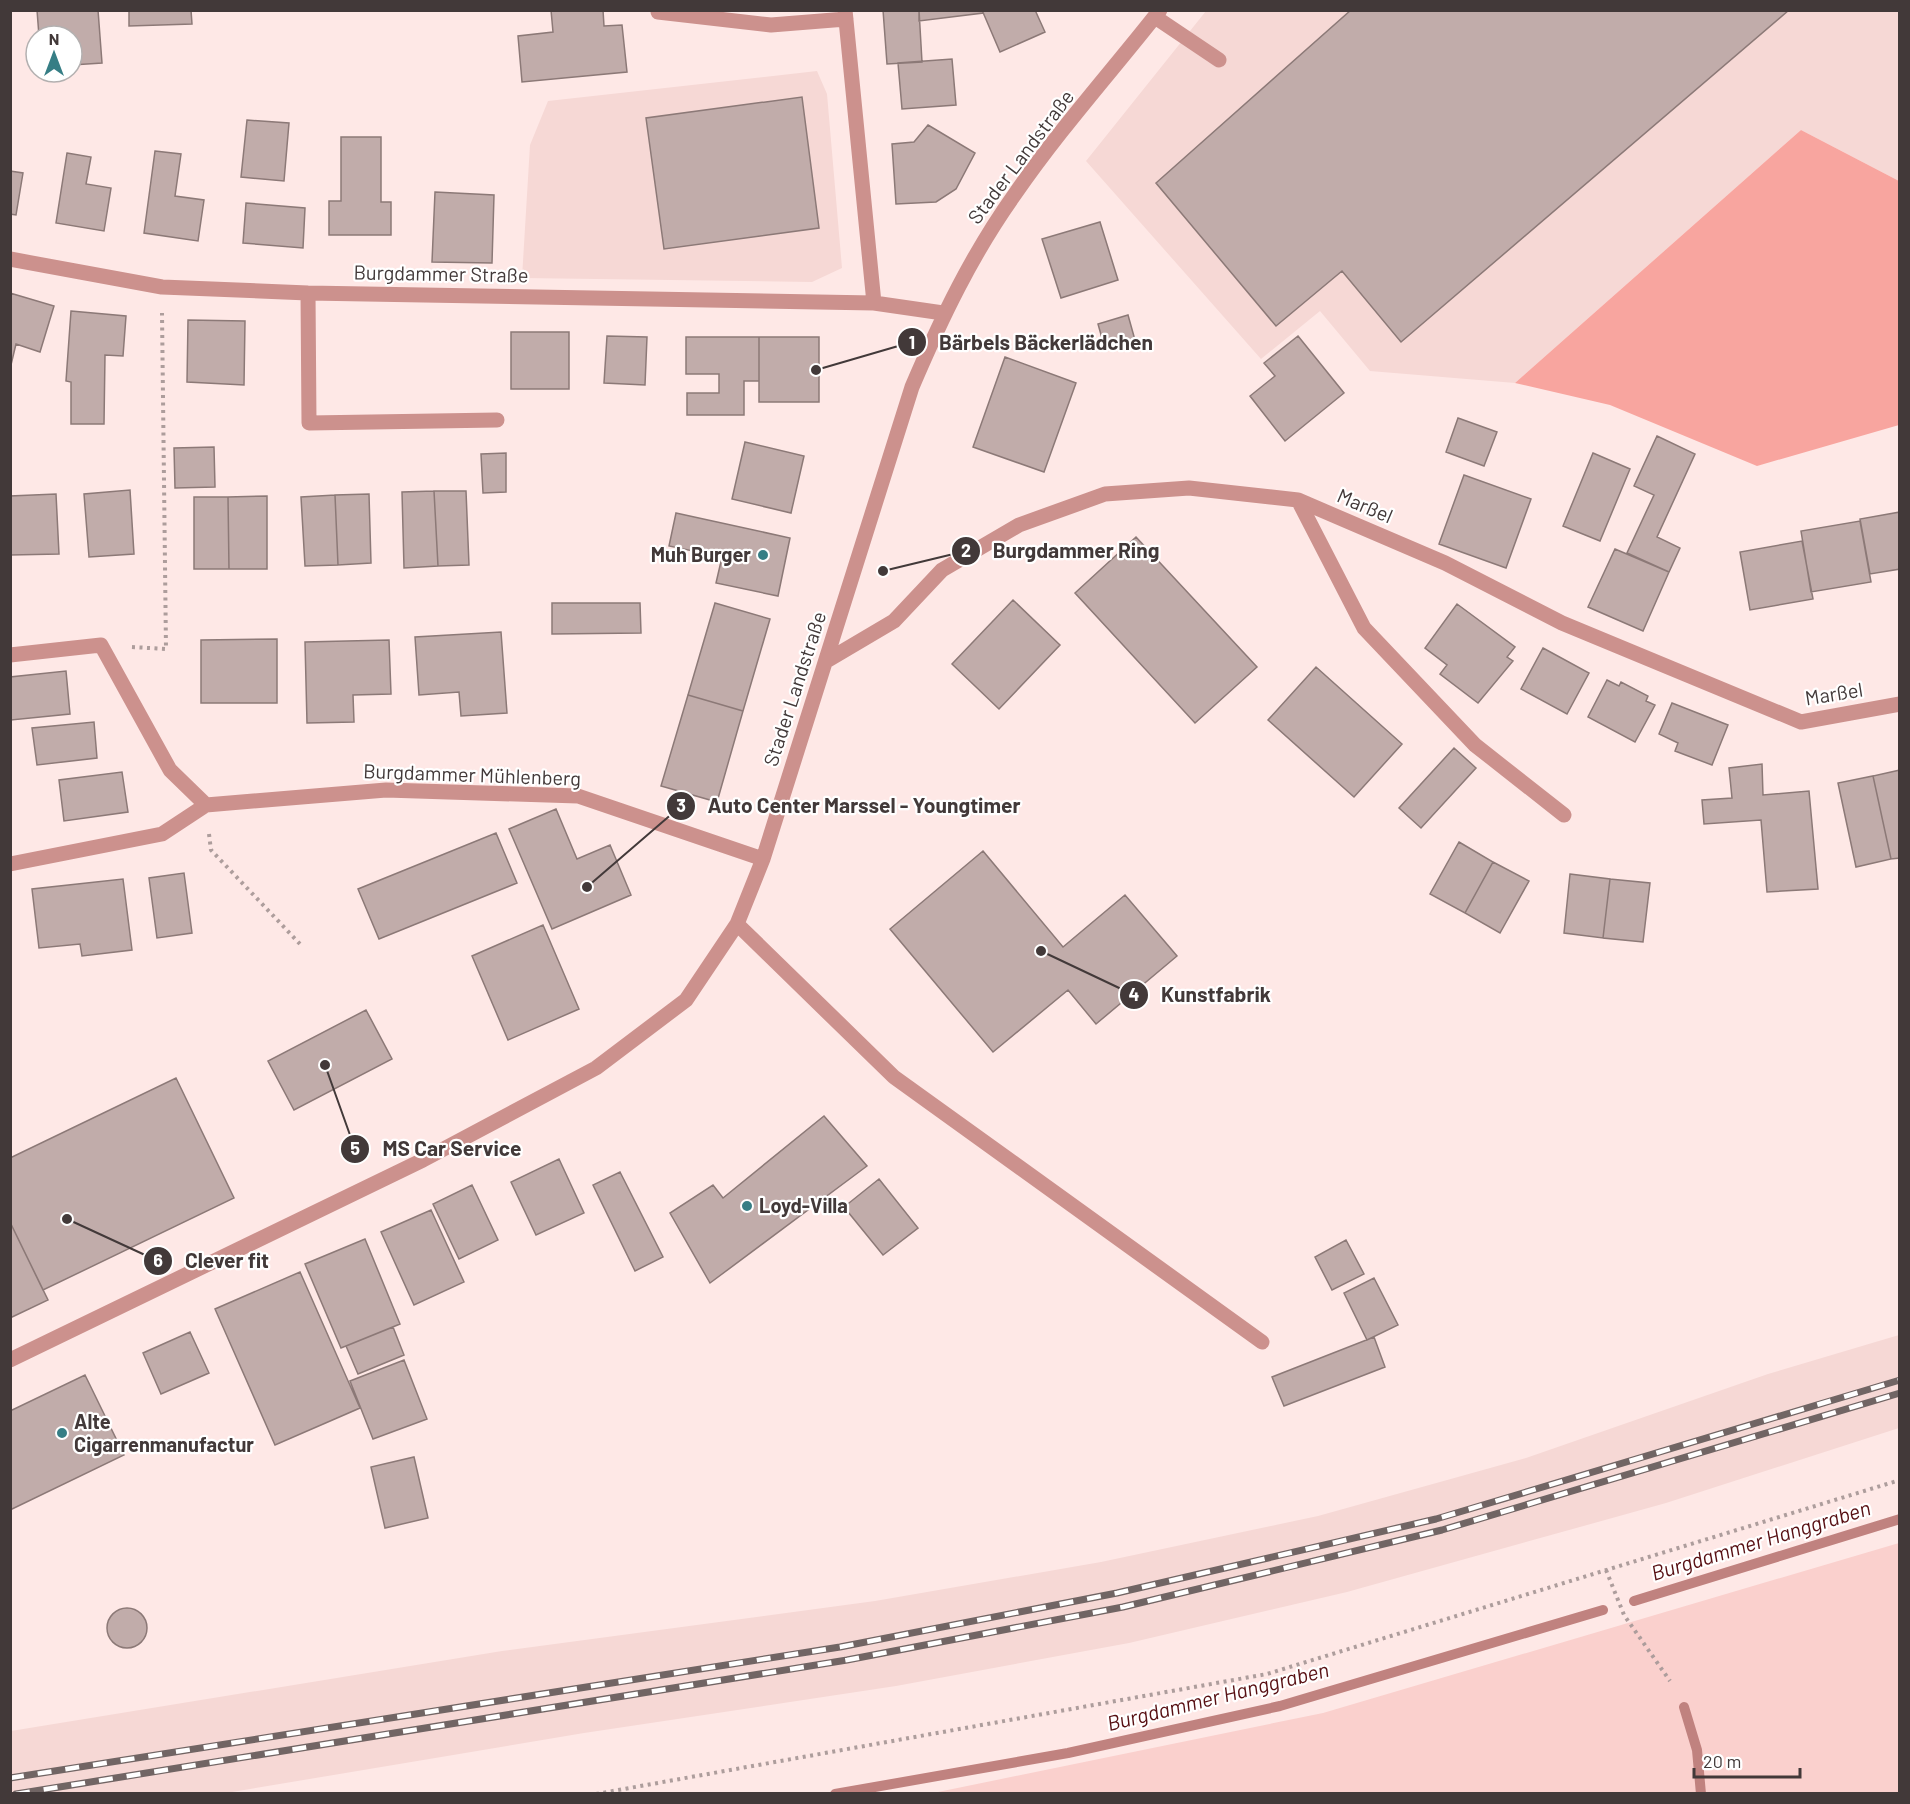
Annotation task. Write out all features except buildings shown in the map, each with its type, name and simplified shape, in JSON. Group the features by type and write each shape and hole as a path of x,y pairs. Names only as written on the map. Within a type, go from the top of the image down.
{"street":[{"path":"658,12 771,25 846,15 874,303"},
{"path":"1157,14 1219,60"},
{"name":"Stader Landstraße","path":"10,1360 423,1160 596,1068 686,1000 737,924 763,860 828,660 872,508 912,387 943,314 1015,193 1157,14"},
{"name":"Burgdammer Straße","path":"10,259 162,287 874,303 943,314"},
{"path":"308,292 309,423 497,420"},
{"name":"Marßel","path":"828,660 894,621 942,570 1019,525 1105,494 1189,488 1298,500 1445,563 1562,622 1801,722 1899,704"},
{"path":"1298,500 1364,628 1475,745 1564,815"},
{"path":"10,655 101,645 170,770 206,805"},
{"name":"Burgdammer Mühlenberg","path":"10,864 162,834 206,805 386,790 578,796 763,860"},
{"path":"737,924 894,1077 1262,1342"}],"path":[{"path":"101,645 166,649 162,287"},
{"path":"206,805 211,850 300,944"},
{"path":"597,1794 1267,1674 1899,1480"},
{"path":"1606,1570 1624,1616 1670,1680"}],"shaded area":[{"path":"1206,11 1899,11 1899,181 1801,130 1515,383 1370,371 1320,311 1261,359 1086,161"},
{"path":"817,71 827,94 842,268 812,282 522,278 530,145 548,101"},
{"path":"1801,130 1899,181 1899,425 1757,466 1610,405 1515,383"},
{"path":"1899,1335 1899,1428 1666,1503 1347,1592 1129,1643 896,1686 584,1733 226,1793 11,1793 11,1731 502,1651 875,1601 1101,1562 1318,1516 1526,1458 1768,1374"},
{"path":"1899,1543 1899,1793 933,1793 1323,1713"}],"waterway":[{"name":"Burgdammer Hanggraben","path":"1634,1601 1900,1519"},
{"name":"Burgdammer Hanggraben","path":"835,1794 1068,1753 1280,1706 1603,1610"},
{"path":"1684,1707 1697,1750 1701,1794"}],"railway":[{"path":"10,1778 840,1647 1117,1593 1436,1519 1900,1380"},
{"path":"16,1794 847,1660 1123,1607 1442,1530 1900,1393"}],"place":[{"name":"Bärbels Bäckerlädchen","path":"816,370"},
{"name":"Muh Burger","path":"763,555"},
{"name":"Burgdammer Ring","path":"883,571"},
{"name":"Auto Center Marssel - Youngtimer","path":"587,887"},
{"name":"Kunstfabrik","path":"1041,951"},
{"name":"MS Car Service","path":"325,1065"},
{"name":"Loyd-Villa","path":"747,1206"},
{"name":"Clever fit","path":"67,1219"},
{"name":"Alte Cigarrenmanufactur","path":"62,1433"}]}
